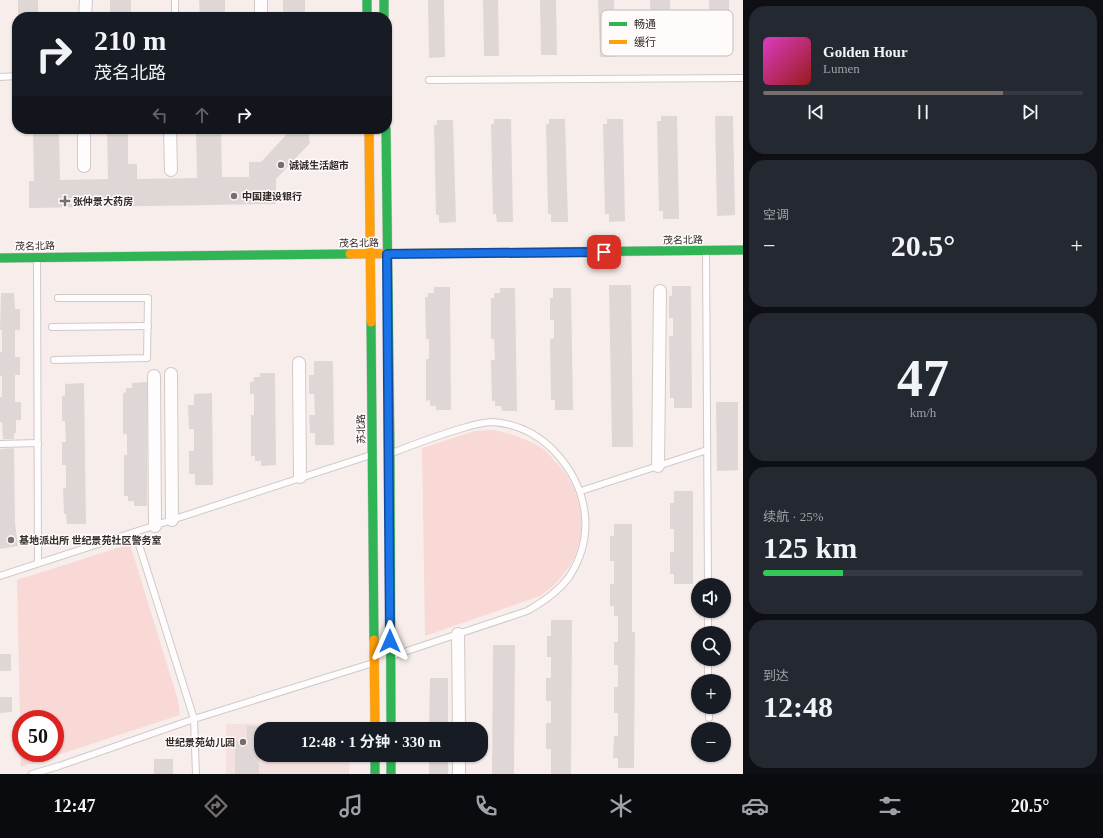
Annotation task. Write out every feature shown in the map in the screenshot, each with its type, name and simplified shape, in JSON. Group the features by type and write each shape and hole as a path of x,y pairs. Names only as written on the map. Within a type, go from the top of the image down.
{"main road":[{"path":"367,0 367,12"},
{"path":"384,0 384,12"},
{"name":"苏北路","path":"369,134 375,722"},
{"path":"386,134 390,453 391,722"},
{"name":"茂名北路","path":"0,258 743,250"},
{"path":"375,762 375,774"},
{"path":"391,762 391,774"}],"street":[{"path":"86,0 86,12"},
{"path":"261,0 261,12"},
{"path":"84,134 84,166"},
{"path":"170,134 171,170"},
{"path":"658,466 660,291"},
{"path":"299,363 300,478"},
{"path":"171,374 172,520"},
{"path":"154,376 155,526"},
{"path":"458,634 459,722"},
{"path":"459,762 459,774"}],"lane":[{"path":"175,0 175,12"},
{"path":"0,78 12,77"},
{"path":"429,80 743,78"},
{"path":"706,250 708,578"},
{"path":"37,257 38,563"},
{"path":"54,360 147,358 148,298 58,298"},
{"path":"52,327 148,326"},
{"path":"390,453 473,425 491,422 509,424 528,432 545,442 564,462 581,491 585,513 586,532 580,555 571,574 560,587 542,603 527,611 391,657"},
{"path":"0,444 38,443"},
{"path":"581,491 706,450"},
{"path":"0,576 373,454"},
{"path":"135,532 194,719 196,774"},
{"path":"32,774 194,719 375,662"}],"shaded area":[{"path":"493,430 518,437 542,448 562,469 576,493 580,506 581,533 578,547 573,560 563,575 540,596 425,636 422,448 475,431"},
{"path":"130,544 178,700 180,715 64,753 64,710 20,710 17,580"},
{"name":"世纪景苑幼儿园","path":"226,724 254,724 254,762 349,762 349,774 226,774"},
{"path":"21,762 36,762 21,767"}],"building":[{"path":"18,0 38,0 38,12 18,12"},
{"path":"110,0 131,0 131,12 110,12"},
{"path":"199,0 225,0 225,12 200,12"},
{"path":"283,0 305,0 305,12 283,12"},
{"path":"428,0 444,0 445,57 429,58"},
{"path":"483,0 498,0 499,56 484,56"},
{"path":"540,0 556,0 557,55 541,55"},
{"path":"598,0 614,0 614,10 601,10 601,56 615,57 600,57"},
{"path":"650,0 670,0 670,10 650,10"},
{"path":"709,0 729,0 729,10 709,10"},
{"path":"661,116 677,116 679,219 663,219 663,211 659,211 657,121 661,121"},
{"path":"715,116 733,116 735,215 717,216"},
{"path":"494,119 511,119 513,222 497,222 496,214 493,214 491,124 494,124"},
{"path":"549,119 565,119 568,222 551,222 551,214 548,214 546,124 549,124"},
{"path":"607,119 623,119 625,221 609,222 609,214 605,214 603,124 607,124"},
{"path":"437,120 453,120 456,222 439,223 439,215 436,215 434,125 437,125"},
{"path":"33,134 59,134 60,180 108,179 107,134 128,134 128,164 137,164 137,179 197,178 196,134 221,134 222,177 249,177 249,162 261,162 286,134 309,134 310,143 276,179 276,204 29,208 29,181 34,181"},
{"path":"609,285 631,285 633,447 612,447"},
{"path":"672,286 691,286 692,408 674,408 674,398 670,398 669,336 673,336 673,318 669,318 669,296 672,296"},
{"path":"434,287 450,287 451,410 436,410 436,406 430,406 430,400 426,401 426,359 429,359 429,339 426,339 425,297 428,297 428,293 434,293"},
{"path":"500,288 515,288 517,411 502,411 501,406 495,406 495,401 492,401 491,360 495,360 494,339 491,339 491,298 494,298 494,293 500,293"},
{"path":"553,288 571,288 573,410 555,410 555,400 551,400 550,339 554,338 554,320 550,320 550,298 553,298"},
{"path":"1,293 14,293 15,309 20,309 20,330 15,330 15,357 20,357 20,375 15,375 15,402 21,402 21,420 16,420 16,433 14,433 14,439 3,439 2,422 0,422 0,397 2,397 2,376 0,376 0,352 2,352 2,330 0,330"},
{"path":"314,361 333,361 334,445 315,445 315,433 310,433 309,415 315,415 314,394 309,394 309,375 314,375"},
{"path":"260,373 275,373 276,465 261,466 261,461 255,461 255,456 251,456 251,415 254,415 254,394 250,394 250,382 253,382 254,377 260,377"},
{"path":"147,382 147,506 134,506 134,501 128,501 128,496 124,496 124,455 127,455 127,434 123,434 123,393 126,392 126,388 132,388 132,383"},
{"path":"84,383 86,524 67,524 66,514 64,514 63,488 66,488 66,465 62,465 62,442 66,442 65,421 62,421 62,396 65,396 65,384"},
{"path":"212,393 213,485 195,485 195,474 189,474 189,451 194,451 194,429 189,429 188,405 194,405 194,394"},
{"path":"716,402 738,402 738,470 717,471"},
{"path":"14,448 15,523 18,546 0,549 0,449"},
{"path":"674,491 693,491 693,578 691,578 691,584 674,584 674,574 670,574 670,552 674,552 674,529 670,529 670,503 674,503"},
{"path":"614,524 632,524 632,632 635,632 634,768 618,768 618,758 613,758 614,736 618,736 618,713 614,713 614,687 618,687 618,665 614,665 614,642 618,642 618,616 614,616 614,606 610,606 610,584 614,584 614,561 610,561 610,536 614,536"},
{"path":"551,620 572,620 571,774 551,774 551,749 546,749 546,723 551,723 551,701 546,701 546,678 551,678 551,657 547,657 547,636 551,636"},
{"path":"493,645 515,645 514,774 492,774"},
{"path":"0,654 11,654 11,671 0,671"},
{"path":"430,678 448,678 448,722 429,722"},
{"path":"0,697 12,697 12,712 0,713"},
{"path":"247,726 254,726 254,762 259,762 259,774 235,774 235,741 247,741"},
{"path":"154,759 173,759 173,774 154,774"},
{"path":"429,762 448,762 448,774 429,774"}],"traffic: fast":[{"path":"367,0 367,12"},
{"path":"384,0 384,12"},
{"path":"386,134 390,453 391,722"},
{"path":"553,252 743,250"},
{"path":"0,258 350,254"},
{"path":"371,322 374,640"},
{"path":"375,762 375,774"},
{"path":"391,762 391,774"}],"traffic: slow":[{"path":"369,134 371,322"},
{"path":"350,254 553,252"},
{"path":"374,640 375,722"}],"place":[{"name":"诚诚生活超市","path":"281,165"},
{"name":"中国建设银行","path":"234,196"},
{"name":"张仲景大药房","path":"65,201"},
{"name":"基地派出所 世纪景苑社区警务室","path":"11,540"},
{"name":"世纪景苑幼儿园","path":"243,742"}],"route":[{"path":"390,641 390,453 387,254 604,252"}]}
